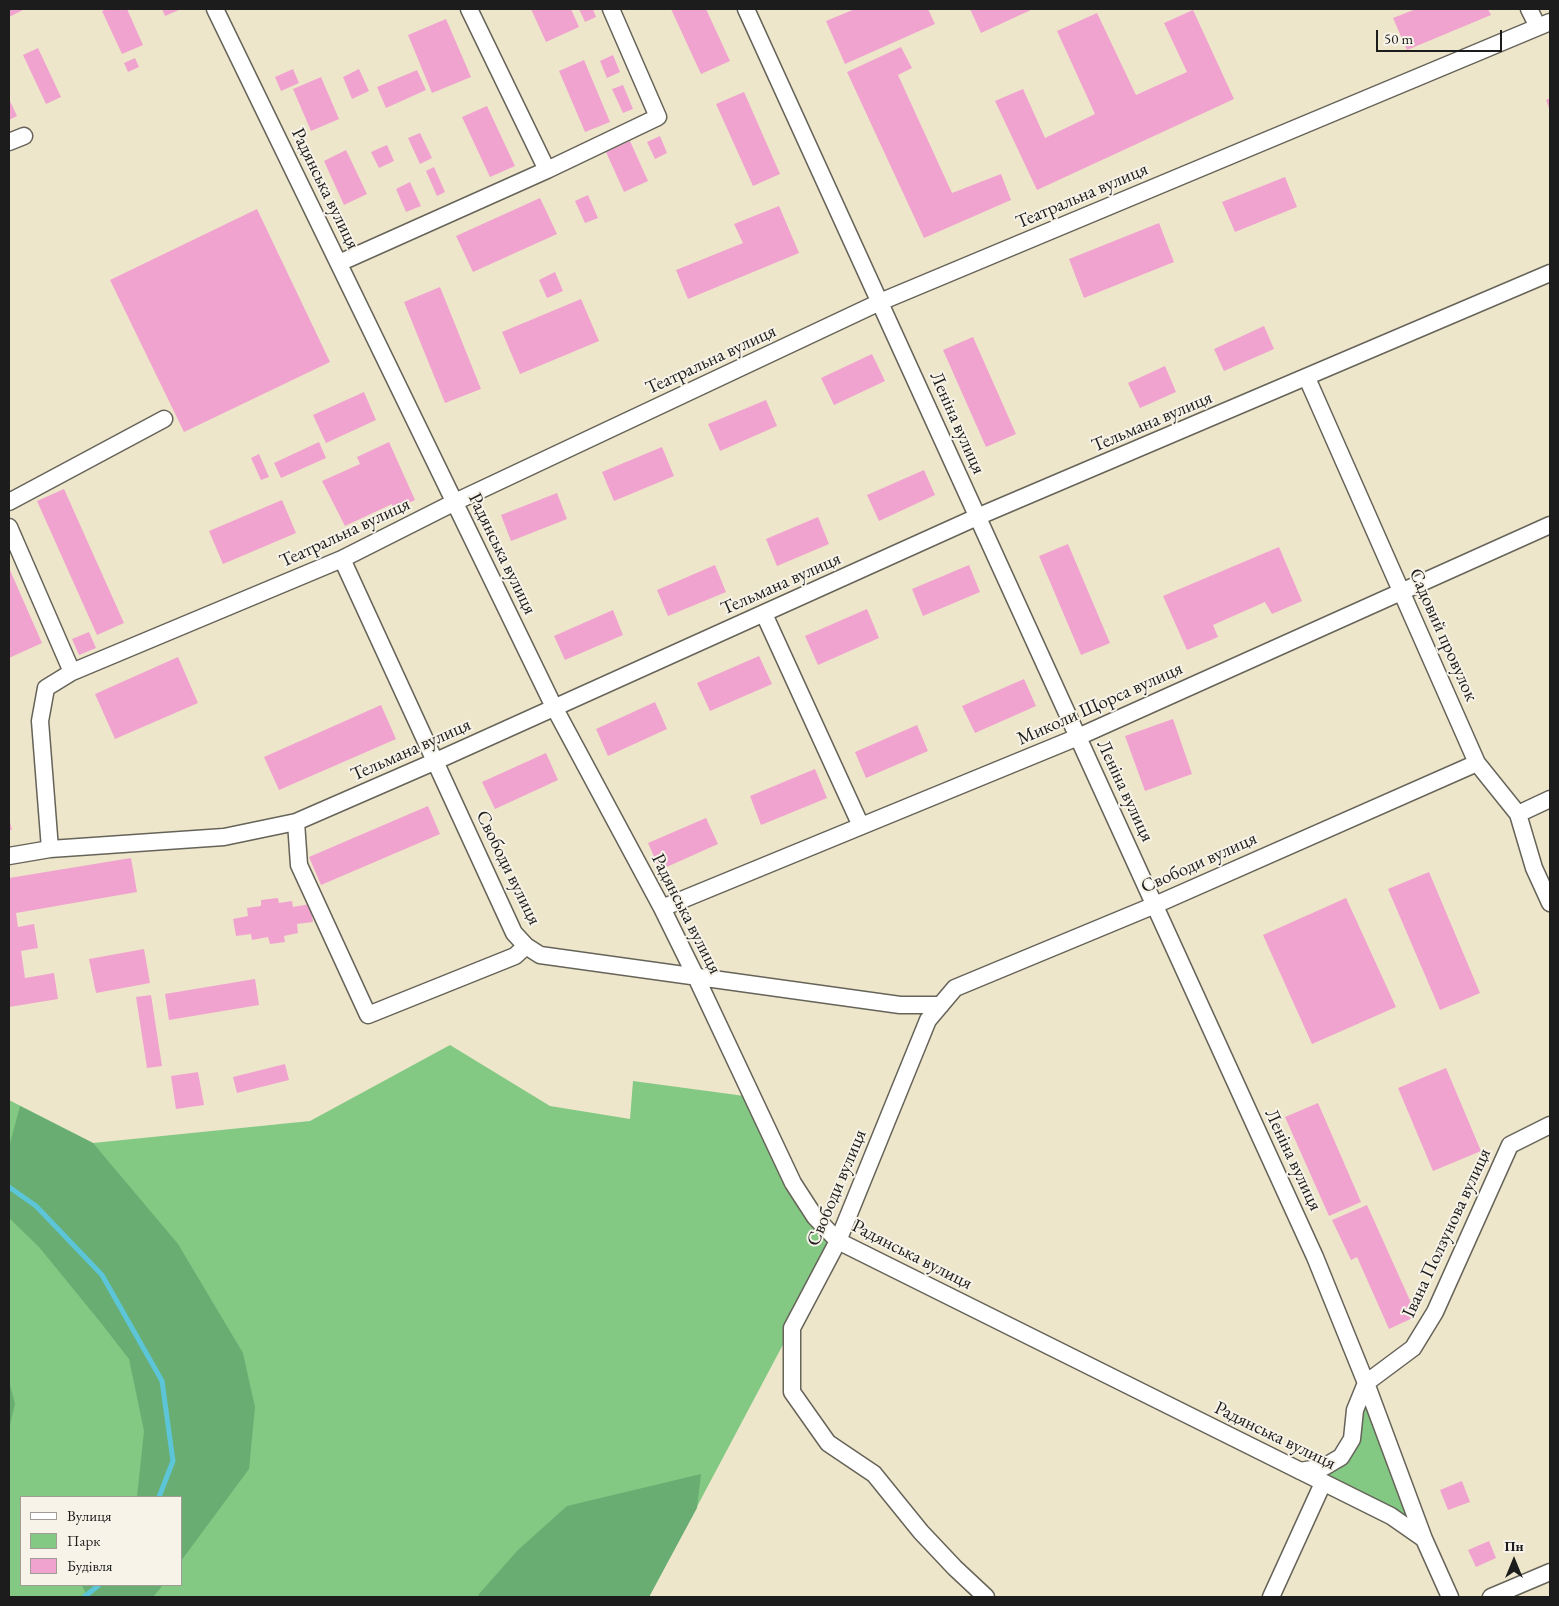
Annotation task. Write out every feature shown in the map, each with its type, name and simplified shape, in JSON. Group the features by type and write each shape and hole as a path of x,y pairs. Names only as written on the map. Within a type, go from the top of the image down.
{"street":[{"name":"Радянська вулиця","path":"215,9 554,707 662,908 793,1183 815,1217 838,1241 1391,1516 1424,1539"},
{"path":"469,9 547,170"},
{"path":"339,263 547,170 658,117 611,9"},
{"name":"Леніна вулиця","path":"746,9 1315,1256 1366,1383 1424,1539 1450,1597"},
{"path":"1530,9 1544,24"},
{"name":"Театральна вулиця","path":"50,849 40,721 46,688 72,672 342,560 455,502 880,302 1544,24"},
{"name":"Тельмана вулиця","path":"9,856 50,849 224,837 296,822 436,761 977,517 1550,273"},
{"name":"Садовий провулок","path":"1307,378 1477,763 1518,814 1534,868 1550,903"},
{"path":"9,502 164,419"},
{"name":"Миколи Щорса вулиця","path":"662,908 1078,737 1550,525"},
{"path":"9,527 72,672"},
{"name":"Свободи вулиця","path":"342,560 514,933 526,946 540,955 900,1005 941,1005"},
{"path":"764,614 861,826"},
{"name":"Свободи вулиця","path":"986,1597 921,1532 874,1474 828,1443 792,1392 792,1328 838,1241 928,1020 955,988 1155,905 1477,763"},
{"path":"1518,814 1550,799"},
{"path":"296,822 299,865 368,1015 515,956 526,946"},
{"name":"Івана Ползунова вулиця","path":"1366,1383 1413,1348 1435,1312 1510,1144 1550,1125"},
{"path":"1300,1471 1324,1467 1341,1457 1352,1439 1355,1410 1366,1383"},
{"path":"1271,1597 1323,1482"},
{"path":"1492,1597 1550,1572"}],"green space":[{"path":"450,1045 550,1106 630,1119 633,1081 752,1097 793,1183 838,1241 649,1597 9,1597 9,1100 93,1143 310,1121"},
{"path":"20,1106 93,1143 178,1244 243,1353 255,1407 249,1469 182,1560 182,1496 137,1496 144,1431 129,1359 39,1247 9,1218 9,1147"},
{"path":"9,1381 15,1404 9,1429"},
{"path":"1366,1383 1424,1539 1323,1483 1324,1467 1341,1457"},
{"path":"701,1474 697,1508 649,1597 478,1597 518,1550 567,1506"},
{"path":"82,1586 162,1586 153,1597 87,1597"}],"building":[{"path":"9,9 25,9 9,17"},
{"path":"107,9 127,9 143,45 122,54 102,11"},
{"path":"162,9 181,9 165,16"},
{"path":"531,9 571,9 579,27 546,42"},
{"path":"579,9 593,9 596,17 585,22"},
{"path":"671,9 706,9 730,61 701,74"},
{"path":"855,9 928,9 935,24 845,64 826,21"},
{"path":"970,9 1033,9 981,33"},
{"path":"1416,9 1488,9 1491,15 1407,50 1393,18"},
{"path":"1193,10 1234,99 1037,190 995,101 1023,89 1045,138 1095,114 1057,31 1097,13 1136,95 1187,72 1164,23"},
{"path":"446,19 471,77 432,93 408,35"},
{"path":"901,47 912,68 898,75 952,193 1001,174 1011,200 924,238 847,72"},
{"path":"38,48 61,97 46,104 23,55"},
{"path":"613,55 620,72 607,78 600,61"},
{"path":"135,58 139,67 128,72 124,63"},
{"path":"584,60 610,122 585,132 559,71"},
{"path":"293,69 299,83 281,91 275,77"},
{"path":"359,69 369,91 352,99 343,77"},
{"path":"417,70 426,90 386,108 377,87"},
{"path":"321,77 339,119 311,131 293,89"},
{"path":"623,85 633,109 623,113 612,89"},
{"path":"744,92 780,174 753,186 716,104"},
{"path":"1550,98 1550,111 1546,100"},
{"path":"9,99 17,116 9,120"},
{"path":"487,106 515,166 490,177 462,117"},
{"path":"420,133 432,158 420,164 408,138"},
{"path":"660,136 667,153 655,159 647,142"},
{"path":"630,141 648,181 624,192 606,152"},
{"path":"387,145 394,161 379,168 371,152"},
{"path":"346,150 367,194 344,205 324,161"},
{"path":"434,167 445,192 437,196 426,171"},
{"path":"1285,177 1297,207 1235,232 1222,202"},
{"path":"410,182 421,206 406,212 396,189"},
{"path":"588,195 598,218 585,223 575,201"},
{"path":"540,198 557,234 473,272 456,236"},
{"path":"779,206 799,253 688,299 676,270 743,243 734,224"},
{"path":"257,209 330,362 184,432 110,280"},
{"path":"1159,223 1174,262 1084,298 1069,259"},
{"path":"555,272 563,291 547,298 539,280"},
{"path":"440,287 481,389 445,403 404,302"},
{"path":"581,299 599,341 520,374 502,332"},
{"path":"1264,326 1274,349 1224,371 1214,349"},
{"path":"973,337 1016,434 986,447 943,350"},
{"path":"872,354 885,381 834,405 821,378"},
{"path":"1165,366 1176,392 1140,408 1128,383"},
{"path":"364,392 376,420 326,443 313,415"},
{"path":"766,400 777,426 720,451 708,424"},
{"path":"319,442 326,458 281,478 274,463"},
{"path":"389,442 415,500 393,510 392,504 345,526 322,481 360,464 357,457"},
{"path":"662,447 674,476 614,501 602,472"},
{"path":"259,454 269,477 261,480 251,458"},
{"path":"924,470 935,495 879,521 867,495"},
{"path":"64,489 124,623 97,635 37,501"},
{"path":"557,493 567,519 511,541 501,515"},
{"path":"282,500 296,533 223,564 209,531"},
{"path":"818,517 829,544 777,566 766,539"},
{"path":"1068,544 1110,643 1081,655 1039,556"},
{"path":"1279,547 1302,601 1272,614 1265,602 1213,625 1218,637 1187,650 1163,596"},
{"path":"715,565 726,592 668,616 657,590"},
{"path":"969,565 980,592 923,616 912,589"},
{"path":"9,568 42,643 9,658"},
{"path":"867,609 879,638 818,665 805,636"},
{"path":"613,610 623,635 565,660 554,636"},
{"path":"89,632 96,648 79,655 72,639"},
{"path":"759,656 772,684 710,711 697,683"},
{"path":"178,657 198,703 115,739 95,694"},
{"path":"1024,679 1036,706 975,733 962,706"},
{"path":"655,702 667,729 608,756 596,729"},
{"path":"381,705 396,739 279,790 264,757"},
{"path":"1173,719 1192,774 1145,791 1125,736"},
{"path":"917,725 928,751 866,778 855,752"},
{"path":"546,753 558,780 495,809 482,782"},
{"path":"815,769 827,798 761,825 750,796"},
{"path":"428,806 440,834 321,885 309,857"},
{"path":"9,818 12,830 9,830"},
{"path":"706,818 718,844 660,870 648,843"},
{"path":"131,858 137,892 16,913 18,927 34,924 38,948 21,951 25,978 54,973 58,999 9,1007 9,878"},
{"path":"1429,872 1480,993 1440,1010 1388,889"},
{"path":"278,898 279,903 292,901 293,907 310,904 313,922 297,924 298,933 284,936 285,942 270,944 268,937 252,940 251,934 236,936 233,919 248,916 247,908 261,906 261,900"},
{"path":"1346,898 1396,1007 1312,1044 1263,935"},
{"path":"144,949 150,983 96,993 89,959"},
{"path":"255,979 259,1005 169,1020 165,994"},
{"path":"151,995 162,1066 147,1068 136,997"},
{"path":"285,1064 289,1080 237,1093 233,1077"},
{"path":"1446,1068 1481,1151 1433,1171 1398,1088"},
{"path":"198,1072 204,1105 176,1109 171,1076"},
{"path":"1318,1103 1361,1202 1329,1216 1285,1117"},
{"path":"1367,1205 1417,1316 1389,1329 1357,1257 1351,1260 1332,1220"},
{"path":"1462,1481 1470,1502 1448,1510 1440,1490"},
{"path":"1489,1541 1496,1558 1476,1567 1468,1550"}],"waterway":[{"path":"9,1187 36,1206 102,1275 162,1381 173,1461 159,1496"},
{"path":"84,1597 98,1586"}]}
